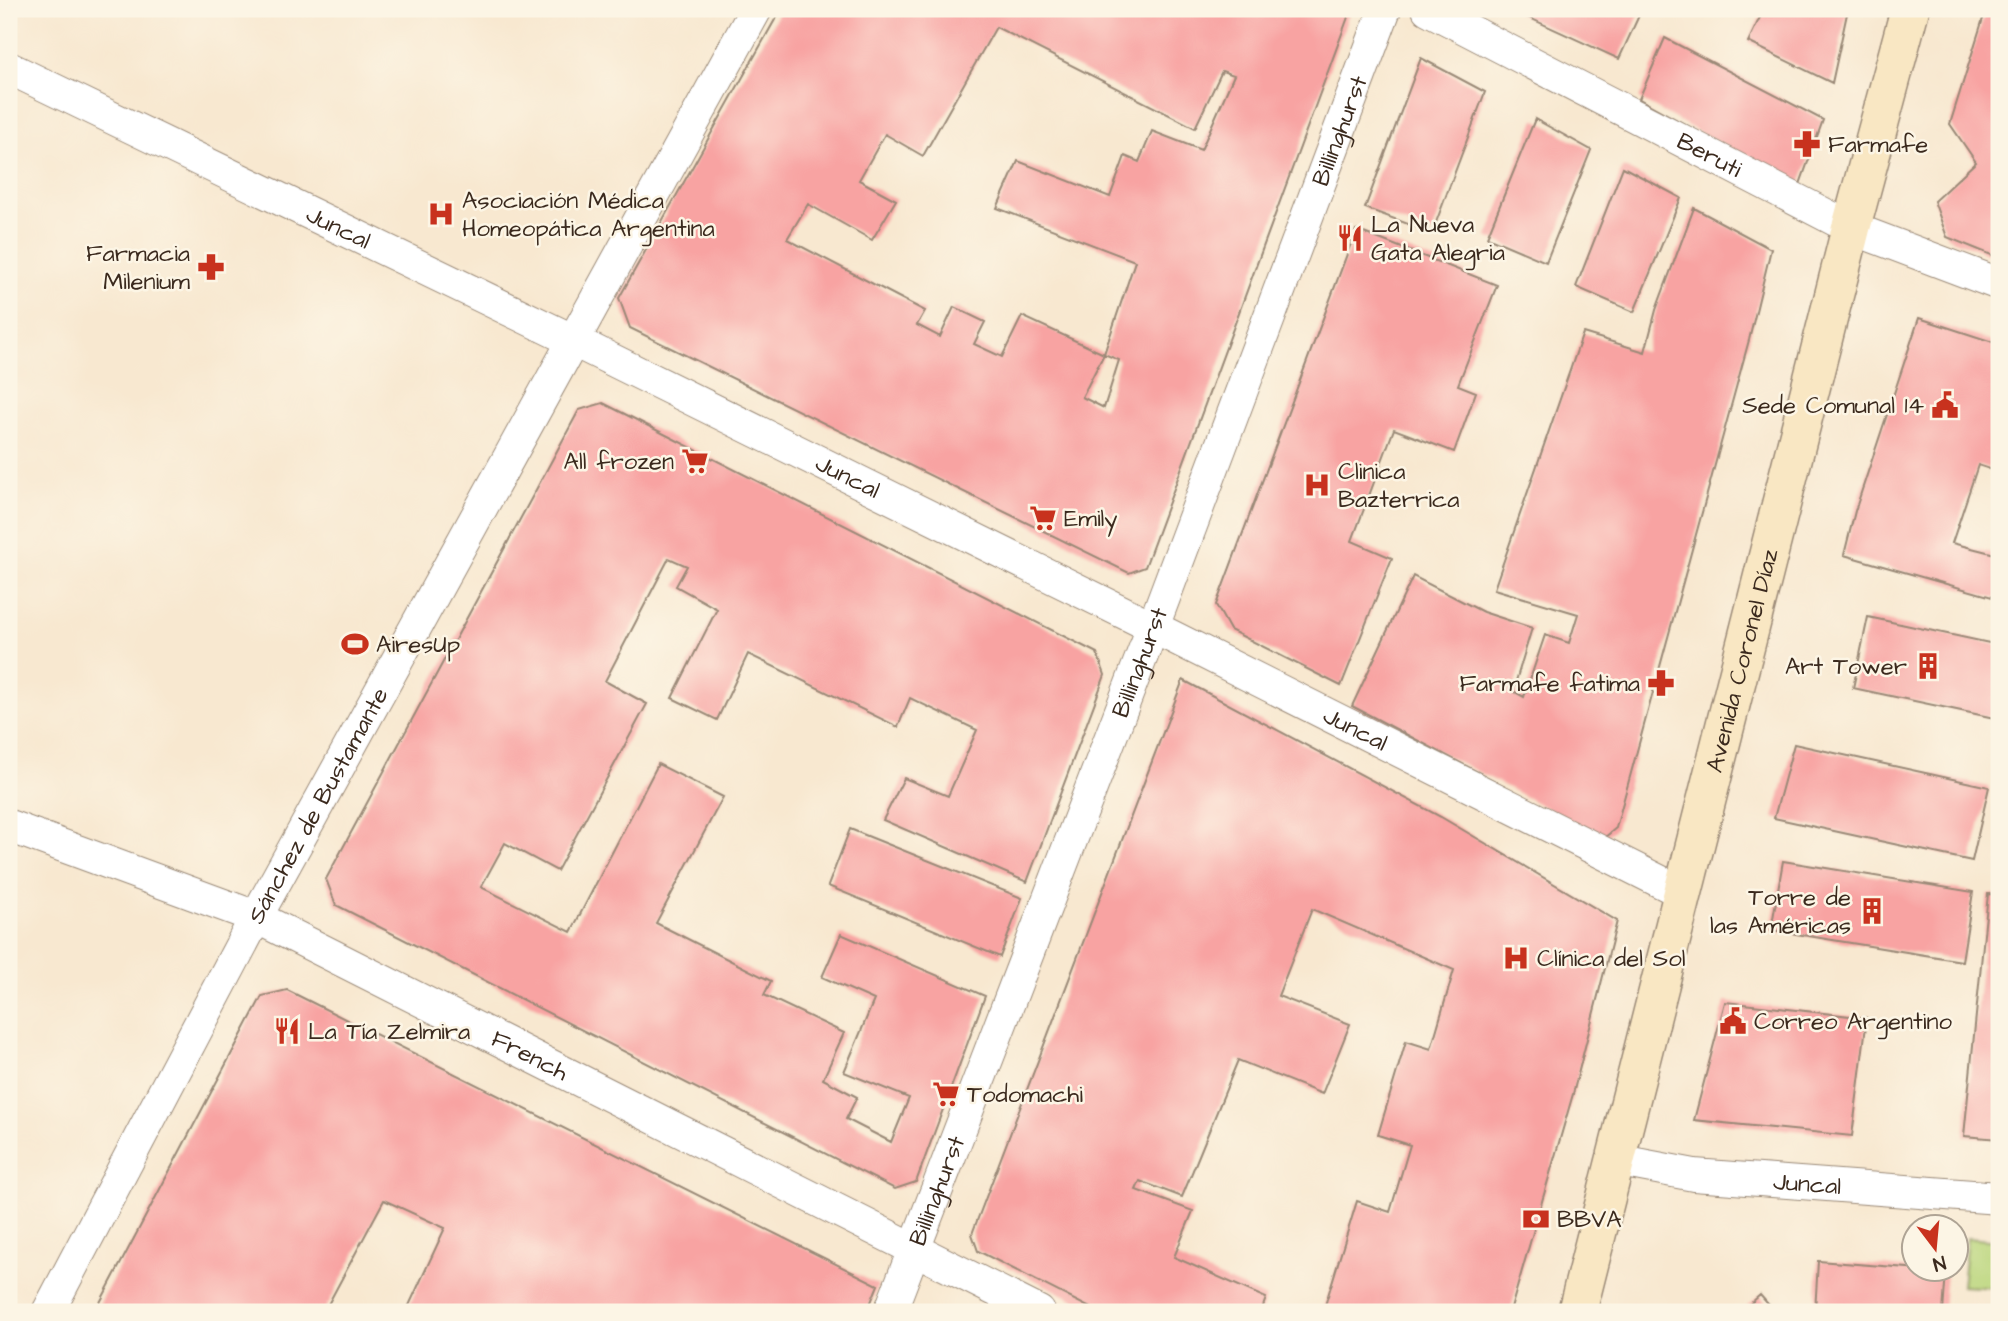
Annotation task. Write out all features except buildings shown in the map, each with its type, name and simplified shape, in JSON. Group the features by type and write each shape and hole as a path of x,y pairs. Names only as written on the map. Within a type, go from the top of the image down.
{"main road":[{"name":"Avenida Coronel Díaz","path":"1577,1312 1851,228 1910,9"}],"street":[{"name":"Sánchez de Bustamante","path":"48,1312 256,917 756,9"},
{"name":"Billinghurst","path":"890,1312 1153,626 1385,9"},
{"name":"Beruti","path":"1428,9 1851,228 1999,284"},
{"name":"Juncal","path":"9,68 572,340 1153,626 1683,893"},
{"name":"French","path":"9,826 256,917 1040,1312"},
{"name":"Juncal","path":"1615,1160 1694,1175 1999,1198"}],"green space":[{"path":"1969,1238 1999,1241 1999,1288 1962,1286 1962,1282 1969,1282"}],"place":[{"name":"Farmafe","path":"1807,144"},
{"name":"Asociación Médica Homeopática Argentina","path":"441,214"},
{"name":"La Nueva Gata Alegria","path":"1350,238"},
{"name":"Farmacia Milenium","path":"211,267"},
{"name":"Sede Comunal 14","path":"1945,405"},
{"name":"All frozen","path":"695,461"},
{"name":"Clinica Bazterrica","path":"1317,485"},
{"name":"Emily","path":"1043,518"},
{"name":"AiresUp","path":"355,644"},
{"name":"Art Tower","path":"1928,666"},
{"name":"Farmafe fatima","path":"1661,683"},
{"name":"Torre de las Américas","path":"1872,911"},
{"name":"Clínica del Sol","path":"1516,958"},
{"name":"Correo Argentino","path":"1733,1021"},
{"name":"La Tía Zelmira","path":"287,1031"},
{"name":"Todomachi","path":"946,1094"},
{"name":"BBVA","path":"1536,1219"}]}
